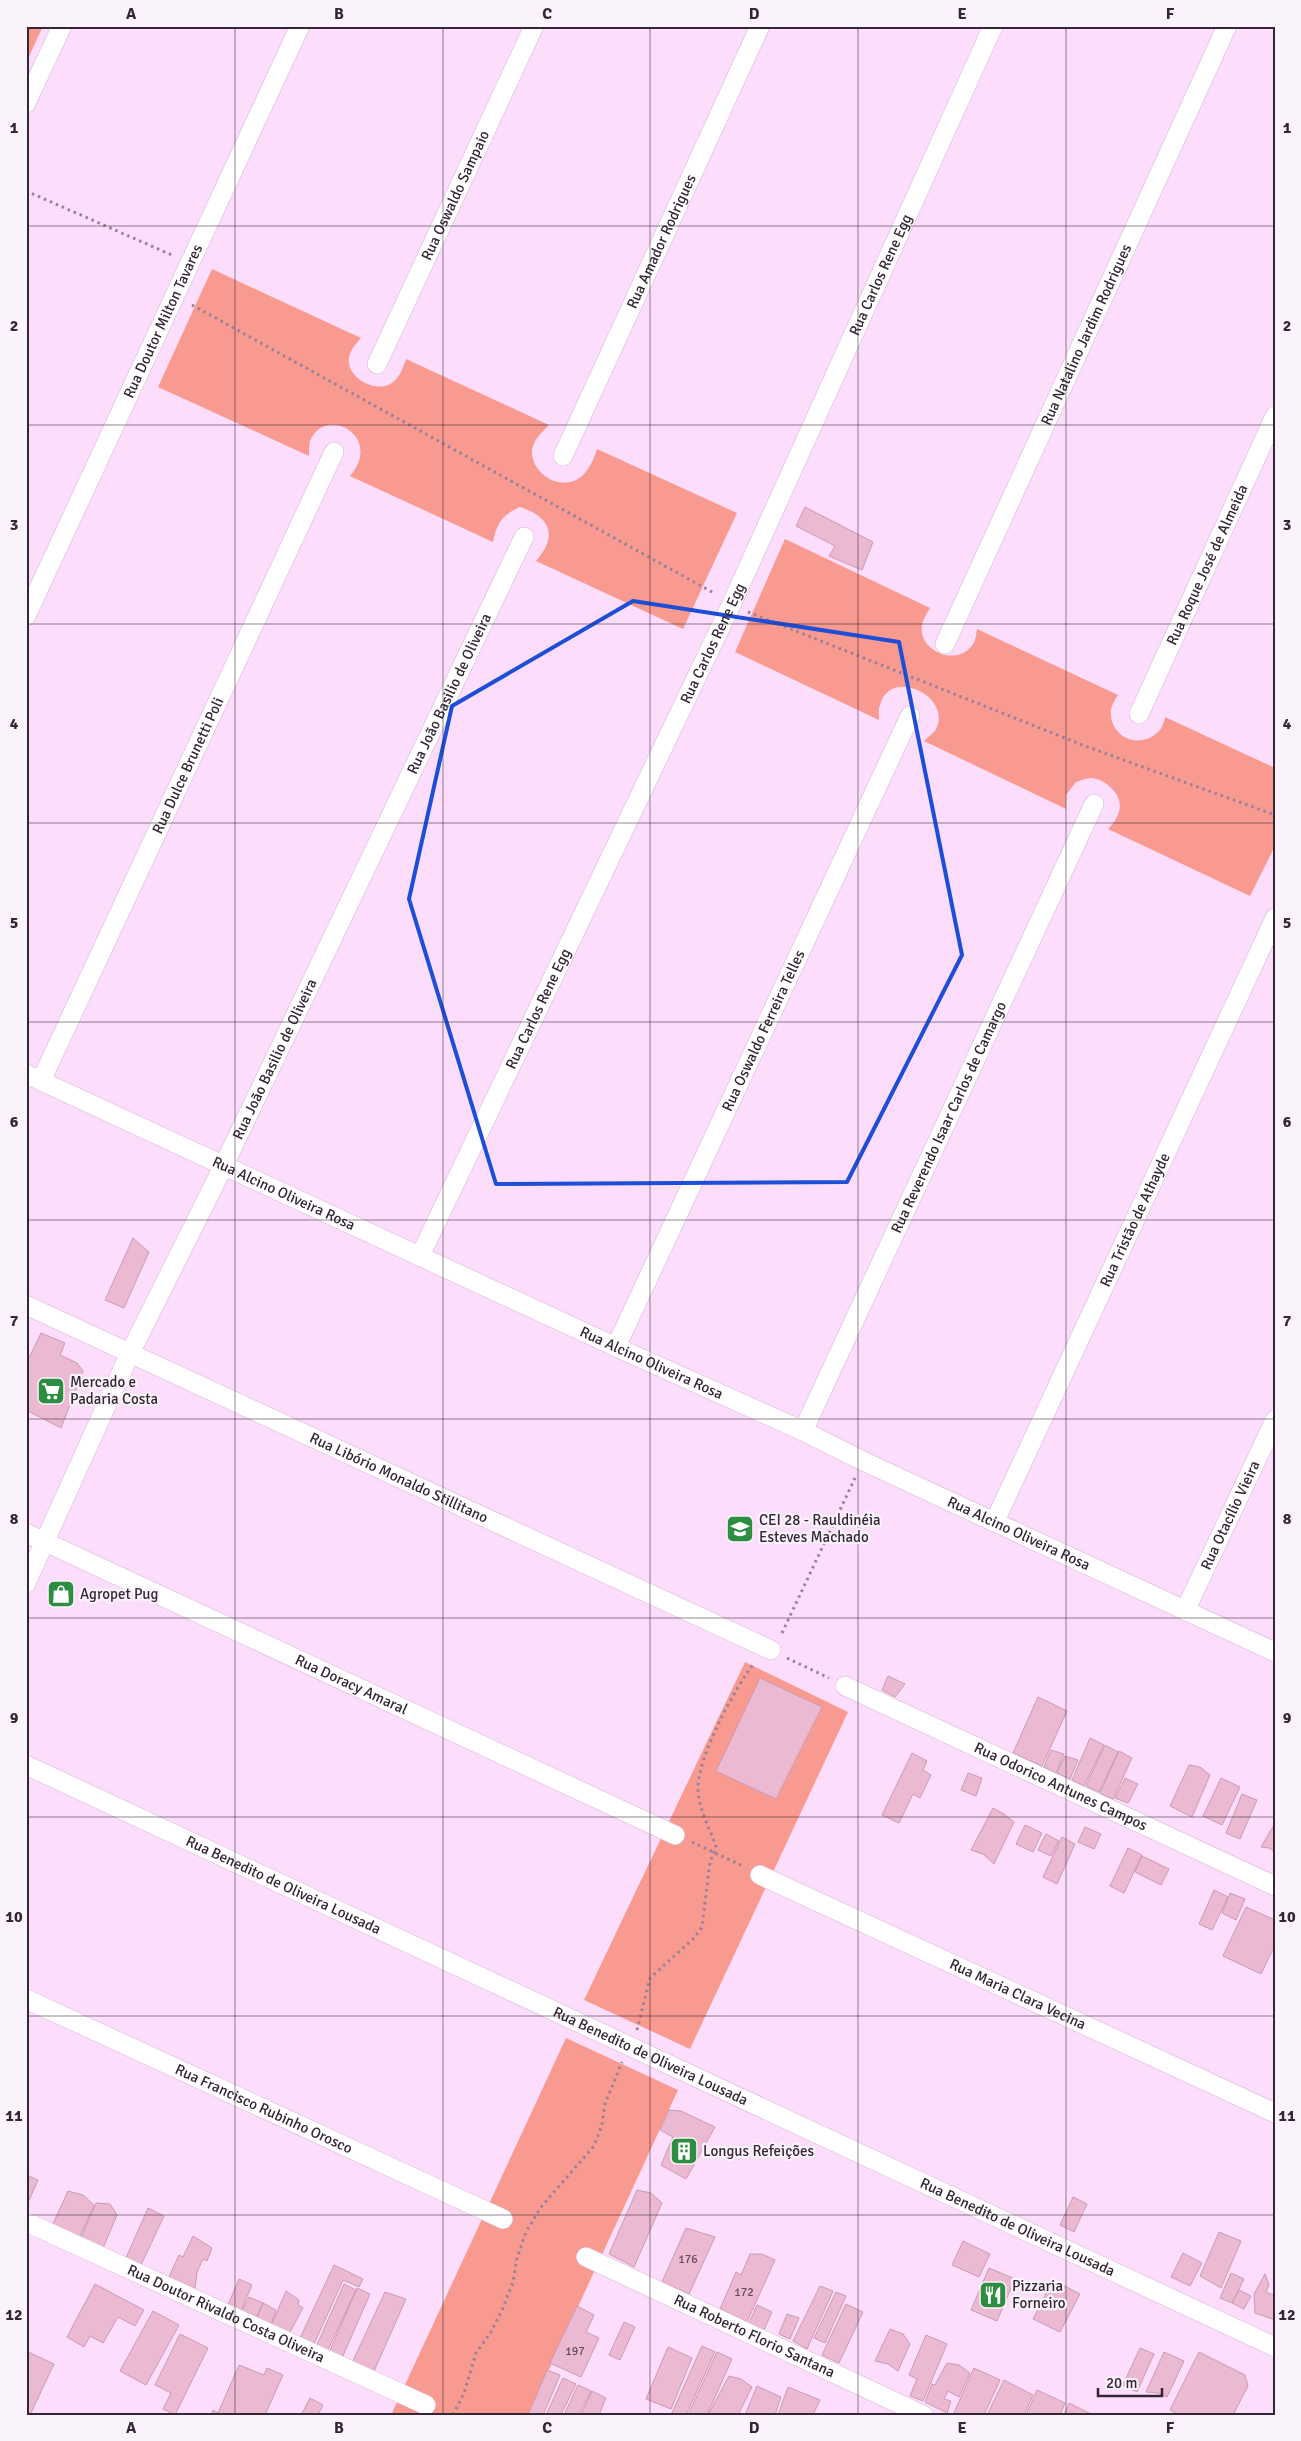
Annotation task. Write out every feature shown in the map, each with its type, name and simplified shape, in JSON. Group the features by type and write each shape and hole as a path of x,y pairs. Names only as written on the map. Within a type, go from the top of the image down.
{"street":[{"path":"26,103 62,26"},
{"name":"Rua Doutor Milton Tavares","path":"26,616 300,26"},
{"name":"Rua Oswaldo Sampaio","path":"377,364 534,26"},
{"name":"Rua Amador Rodrigues","path":"563,456 760,26"},
{"name":"Rua Carlos Rene Egg","path":"420,1256 732,603 993,26"},
{"name":"Rua Natalino Jardim Rodrigues","path":"945,644 1227,26"},
{"name":"Rua Roque José de Almeida","path":"1138,714 1275,416"},
{"name":"Rua Dulce Brunetti Poli","path":"34,1077 334,452"},
{"name":"Rua João Basilio de Oliveira","path":"26,1583 130,1353 224,1165 524,536"},
{"name":"Rua Oswaldo Ferreira Telles","path":"616,1347 910,716"},
{"name":"Rua Reverendo Isaar Carlos de Camargo","path":"803,1431 1094,804"},
{"name":"Rua Tristão de Athayde","path":"995,1521 1275,918"},
{"name":"Rua Alcino Oliveira Rosa","path":"34,1077 616,1347 803,1431 863,1461 1275,1652"},
{"name":"Rua Libório Monaldo Stillitano","path":"26,1305 775,1645"},
{"name":"Rua Otacílio Vieira","path":"1185,1611 1275,1420"},
{"name":"Rua Doracy Amaral","path":"26,1533 676,1834"},
{"name":"Rua Odorico Antunes Campos","path":"845,1686 1275,1886"},
{"name":"Rua Benedito de Oliveira Lousada","path":"26,1765 1275,2347"},
{"name":"Rua Maria Clara Vecina","path":"760,1875 1275,2113"},
{"name":"Rua Francisco Rubinho Orosco","path":"26,1999 503,2219"},
{"name":"Rua Doutor Rivaldo Costa Oliveira","path":"26,2222 426,2405"},
{"name":"Rua Roberto Florio Santana","path":"586,2257 923,2415"}],"path":[{"path":"26,191 190,263"},
{"path":"175,296 754,615 1085,746 1275,815"},
{"path":"845,1686 775,1645 863,1461"},
{"path":"676,1834 760,1875"}],"highlighted area":[{"path":"633,601 899,642 962,955 847,1182 496,1184 409,899 452,706"}],"shaded area":[{"path":"26,26 43,26 26,63"},
{"path":"212,269 361,338 351,352 349,365 357,378 364,382 379,387 392,383 399,375 406,359 549,425 536,440 532,451 533,460 537,467 542,474 550,479 566,483 582,476 593,460 597,449 737,513 683,629 536,561 543,552 549,536 548,528 544,522 539,516 530,511 520,507 509,513 501,520 493,542 350,476 359,462 360,449 357,438 349,430 339,426 328,425 318,430 310,441 309,456 158,387"},
{"path":"785,539 930,608 925,616 922,633 925,641 936,652 952,656 960,654 973,644 977,629 1118,695 1111,709 1111,719 1120,734 1127,738 1143,740 1151,737 1160,730 1165,717 1275,768 1275,846 1250,896 1108,829 1119,813 1120,807 1118,796 1101,780 1091,778 1076,782 1066,795 1066,809 924,741 935,731 939,719 936,707 929,698 919,691 907,687 896,688 886,694 879,707 879,720 735,652"},
{"path":"745,1662 848,1712 690,2049 584,2000"},
{"path":"566,2038 678,2090 528,2415 391,2415"}],"building":[{"path":"805,507 873,542 862,570 829,556 835,546 796,526"},
{"path":"133,1238 149,1252 124,1308 105,1300"},
{"name":"Mercado e Padaria Costa","path":"41,1333 65,1343 60,1355 77,1363 83,1371 61,1428 26,1410 26,1364"},
{"path":"888,1676 905,1684 895,1697 882,1690"},
{"path":"760,1678 822,1707 776,1799 716,1771"},
{"path":"1038,1697 1067,1711 1042,1766 1013,1753"},
{"path":"1090,1738 1104,1745 1084,1786 1072,1780"},
{"path":"1105,1745 1118,1752 1099,1792 1086,1786"},
{"path":"1051,1750 1064,1754 1056,1773 1044,1767"},
{"path":"1119,1751 1132,1758 1113,1799 1100,1793"},
{"path":"912,1753 927,1761 923,1770 931,1775 920,1798 913,1794 899,1823 882,1815"},
{"path":"1065,1756 1078,1760 1070,1779 1057,1773"},
{"path":"1189,1765 1200,1767 1210,1775 1192,1817 1170,1806"},
{"path":"968,1773 982,1778 976,1796 961,1790"},
{"path":"1125,1778 1138,1784 1128,1803 1115,1798"},
{"path":"1221,1778 1240,1787 1222,1825 1203,1816"},
{"path":"1242,1794 1257,1800 1240,1839 1226,1833"},
{"path":"993,1808 1014,1822 994,1864 983,1854 971,1850"},
{"path":"1275,1823 1275,1852 1269,1848 1261,1847"},
{"path":"1025,1825 1042,1833 1033,1852 1016,1844"},
{"path":"1085,1827 1101,1834 1094,1849 1078,1842"},
{"path":"1046,1834 1059,1841 1051,1856 1038,1850"},
{"path":"1062,1837 1075,1844 1057,1884 1043,1877"},
{"path":"1128,1848 1142,1855 1124,1893 1110,1886"},
{"path":"1142,1856 1169,1869 1161,1885 1135,1872"},
{"path":"1214,1890 1228,1897 1212,1930 1199,1924"},
{"path":"1230,1893 1245,1899 1236,1920 1222,1913"},
{"path":"1246,1907 1275,1920 1275,1945 1261,1974 1223,1956"},
{"name":"Longus Refeições","path":"669,2110 681,2111 715,2127 686,2179 661,2165 673,2137 660,2130"},
{"path":"26,2175 38,2180 26,2207"},
{"path":"637,2190 651,2193 662,2203 634,2267 609,2254"},
{"path":"68,2191 83,2195 94,2205 80,2237 52,2226"},
{"path":"1073,2197 1087,2204 1074,2232 1060,2225"},
{"path":"96,2203 110,2204 117,2215 103,2248 81,2238"},
{"path":"148,2208 164,2216 141,2265 126,2258"},
{"path":"686,2228 715,2237 689,2294 662,2282"},
{"path":"1219,2232 1241,2241 1221,2288 1200,2276"},
{"path":"193,2236 212,2248 207,2261 203,2259 197,2272 195,2289 169,2277 179,2255 183,2257"},
{"path":"963,2241 990,2254 979,2277 952,2265"},
{"path":"1183,2253 1202,2263 1190,2286 1171,2277"},
{"path":"750,2254 762,2254 775,2260 747,2322 720,2309 736,2272 741,2275"},
{"path":"334,2265 363,2279 359,2287 343,2280 314,2344 300,2338"},
{"name":"Pizzaria Forneiro","path":"989,2268 1015,2279 997,2321 971,2310"},
{"path":"1231,2273 1244,2279 1232,2303 1220,2298"},
{"path":"1265,2274 1269,2285 1266,2292 1275,2296 1275,2320 1255,2313 1254,2294"},
{"path":"239,2279 252,2285 241,2311 228,2305"},
{"path":"1053,2280 1080,2294 1060,2332 1033,2319"},
{"path":"95,2284 144,2310 135,2326 118,2317 103,2343 90,2336 84,2347 67,2337"},
{"path":"344,2284 356,2290 327,2352 316,2347"},
{"path":"820,2286 833,2291 807,2349 793,2341"},
{"path":"357,2288 370,2294 342,2358 329,2353"},
{"path":"1239,2290 1251,2296 1244,2309 1232,2303"},
{"path":"286,2291 299,2300 298,2305 303,2308 289,2334 271,2326"},
{"path":"385,2292 406,2299 374,2371 352,2363"},
{"path":"836,2292 846,2296 825,2343 814,2338"},
{"path":"249,2297 263,2303 256,2318 242,2311"},
{"path":"263,2303 276,2310 271,2325 257,2318"},
{"path":"846,2304 863,2312 839,2363 822,2355"},
{"path":"757,2305 772,2312 764,2330 749,2323"},
{"path":"577,2306 594,2315 586,2332 599,2338 581,2377 550,2363"},
{"path":"153,2311 179,2325 146,2385 120,2371"},
{"path":"787,2314 799,2318 790,2339 779,2334"},
{"path":"624,2322 635,2327 620,2360 609,2355"},
{"path":"890,2329 903,2334 910,2344 898,2371 888,2364 875,2361"},
{"path":"180,2334 208,2348 175,2415 163,2409 171,2393 155,2385"},
{"path":"926,2335 947,2344 923,2401 910,2396 917,2379 909,2375"},
{"path":"702,2346 715,2352 686,2415 671,2415"},
{"path":"668,2347 692,2358 671,2409 646,2399"},
{"path":"1140,2348 1154,2354 1137,2392 1123,2385"},
{"path":"26,2351 54,2364 30,2415 26,2414"},
{"path":"717,2352 732,2359 707,2415 688,2415"},
{"path":"1164,2352 1184,2361 1167,2397 1158,2393 1146,2392"},
{"path":"1199,2352 1245,2375 1248,2386 1233,2415 1179,2415 1170,2410"},
{"path":"947,2363 959,2365 970,2373 959,2397 948,2391 944,2399 951,2401 947,2413 925,2402 932,2384 935,2385"},
{"path":"239,2365 264,2375 267,2368 283,2375 265,2415 211,2415 213,2410 218,2413"},
{"path":"974,2368 1000,2380 984,2415 953,2415"},
{"path":"547,2370 560,2375 543,2415 528,2415"},
{"path":"729,2376 741,2379 752,2387 738,2415 708,2415"},
{"path":"563,2378 576,2384 561,2415 546,2415"},
{"path":"1004,2380 1033,2395 1024,2415 987,2415"},
{"path":"578,2385 591,2391 579,2415 564,2415"},
{"path":"757,2386 781,2397 775,2415 745,2415"},
{"path":"788,2387 820,2400 813,2415 778,2415"},
{"path":"1037,2390 1065,2403 1060,2415 1026,2415"},
{"path":"592,2391 606,2398 599,2415 581,2415"},
{"path":"310,2398 323,2405 318,2415 301,2415"},
{"path":"1069,2403 1093,2415 1064,2415"}],"place":[{"name":"Mercado e Padaria Costa","path":"51,1391"},
{"name":"CEI 28 - Rauldinéia Esteves Machado","path":"740,1529"},
{"name":"Agropet Pug","path":"61,1594"},
{"name":"Longus Refeições","path":"684,2151"},
{"name":"Pizzaria Forneiro","path":"993,2295"}]}
